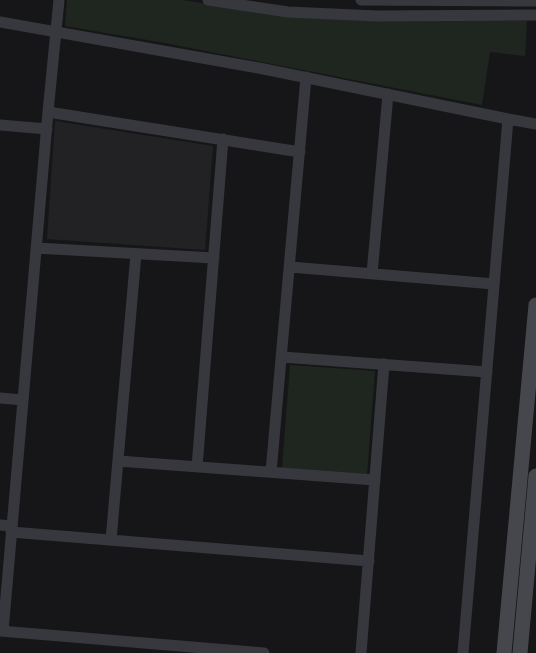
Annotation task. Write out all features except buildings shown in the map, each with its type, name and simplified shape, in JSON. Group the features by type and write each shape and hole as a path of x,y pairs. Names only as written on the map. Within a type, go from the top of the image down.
{"main road":[{"path":"504,653 536,305"},
{"path":"520,653 536,476"}],"street":[{"path":"59,0 46,129 12,529 1,631 134,648 264,653"},
{"path":"208,0 295,13 377,16 536,15"},
{"path":"361,0 536,1"},
{"path":"0,22 264,68 536,124"},
{"path":"271,472 306,77"},
{"path":"372,274 388,94"},
{"path":"48,112 300,152"},
{"path":"463,653 508,119"},
{"path":"0,125 46,129"},
{"path":"197,467 223,139"},
{"path":"36,248 214,258"},
{"path":"110,540 136,254"},
{"path":"290,267 494,284"},
{"path":"282,357 487,372"},
{"path":"361,653 384,364"},
{"path":"0,398 23,400"},
{"path":"118,461 375,480"},
{"path":"0,525 12,529 110,540 369,561"}],"shaded area":[{"path":"67,0 182,0 293,17 527,21 525,56 490,52 482,105 165,43 65,26"},
{"path":"55,121 213,146 205,250 47,239"},
{"path":"290,365 375,371 367,474 282,468"}]}
